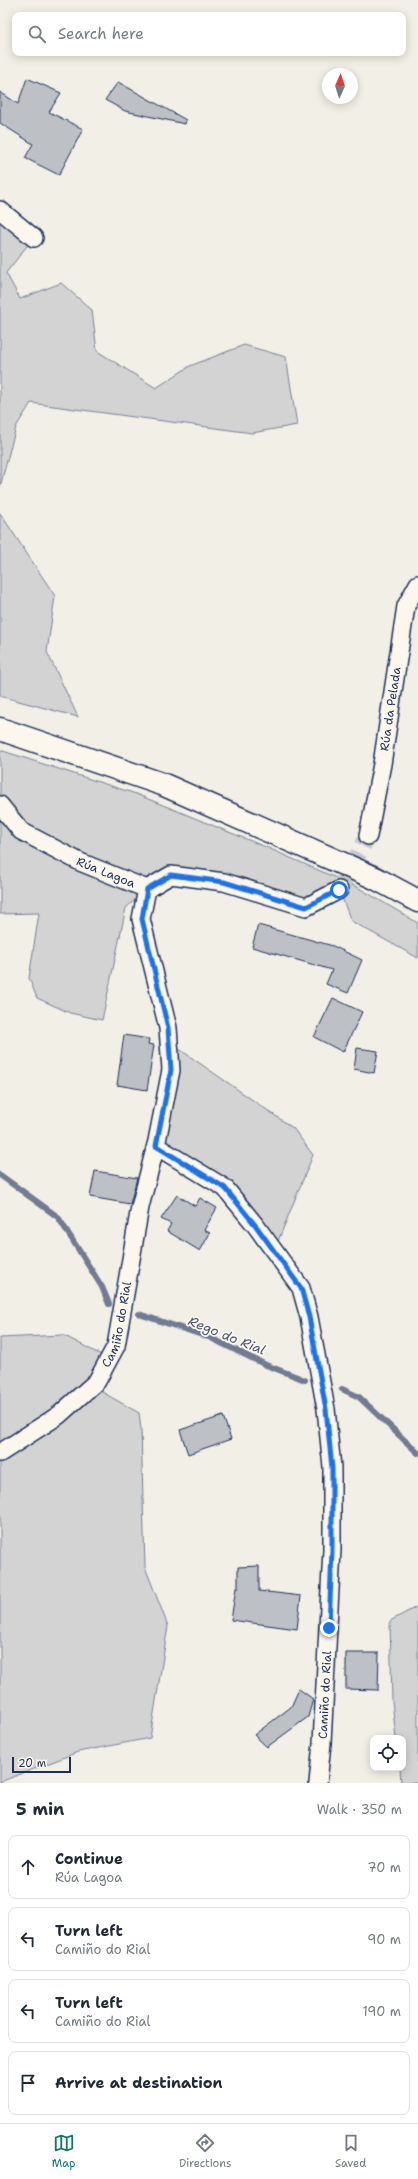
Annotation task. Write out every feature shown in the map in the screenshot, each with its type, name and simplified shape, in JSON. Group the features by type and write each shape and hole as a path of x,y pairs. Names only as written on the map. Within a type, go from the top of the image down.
{"main road":[{"path":"0,729 162,784 376,878 418,901"}],"street":[{"path":"0,210 34,238"},
{"name":"Rúa da Pelada","path":"368,836 382,764 406,606 418,584"},
{"name":"Rúa Lagoa","path":"0,805 21,831 80,862 147,889 171,875 224,882 306,907 339,890"},
{"name":"Camiño do Rial","path":"0,1453 59,1415 97,1381 116,1346 140,1207 156,1146 171,1070 168,1028 142,919 147,889"},
{"name":"Camiño do Rial","path":"156,1146 225,1188 256,1226 301,1288 309,1317 326,1409 332,1468 332,1557 323,1735 318,1783"}],"shaded area":[{"path":"0,218 30,242 6,273 20,299 61,283 92,310 97,351 156,388 190,366 244,345 286,357 297,425 252,433 31,403 16,427 0,487"},
{"path":"0,513 55,596 47,652 78,717 0,696"},
{"path":"0,750 136,794 268,848 359,888 418,923 418,958 351,921 339,890 306,907 171,875 147,889 126,908 102,1020 70,1013 37,998 29,978 39,913 0,914"},
{"path":"169,1042 293,1128 313,1155 274,1251 225,1188 156,1146"},
{"path":"63,1335 109,1359 102,1392 139,1413 141,1429 145,1567 168,1626 150,1738 78,1752 0,1782 0,1338"},
{"path":"418,1606 418,1783 401,1783 400,1771 406,1771 406,1735 396,1735 392,1701 390,1621"}],"building":[{"path":"27,78 61,93 49,112 83,129 59,175 25,158 33,144 0,123 0,92 18,104"},
{"path":"118,82 186,120 185,124 125,111 105,100"},
{"path":"258,925 333,946 362,960 348,993 326,984 332,970 252,947"},
{"path":"333,998 362,1012 343,1052 314,1037"},
{"path":"124,1035 149,1039 148,1044 154,1045 147,1090 117,1085"},
{"path":"357,1048 378,1051 374,1073 354,1069"},
{"path":"95,1171 137,1178 130,1204 90,1197"},
{"path":"177,1195 195,1206 200,1198 217,1208 204,1230 210,1233 200,1251 167,1231 171,1224 161,1219"},
{"path":"223,1416 231,1439 188,1454 180,1430"},
{"path":"259,1566 259,1591 301,1596 297,1629 231,1620 236,1588 238,1589 238,1567"},
{"path":"346,1653 379,1653 378,1690 346,1689"},
{"path":"299,1689 313,1699 308,1717 267,1747 254,1735 291,1707"}],"waterway":[{"name":"Rego do Rial","path":"0,1175 58,1217 102,1287 109,1304"},
{"name":"Rego do Rial","path":"139,1314 211,1338 266,1365 305,1380"},
{"name":"Rego do Rial","path":"342,1389 359,1397 418,1453"}],"tunnel":[{"path":"339,890 368,836"}],"route":[{"path":"329,1628 332,1550 332,1468 326,1409 309,1317 301,1288 256,1226 225,1188 156,1146 171,1070 168,1028 142,919 147,889 171,875 224,882 306,907 339,890"}]}
